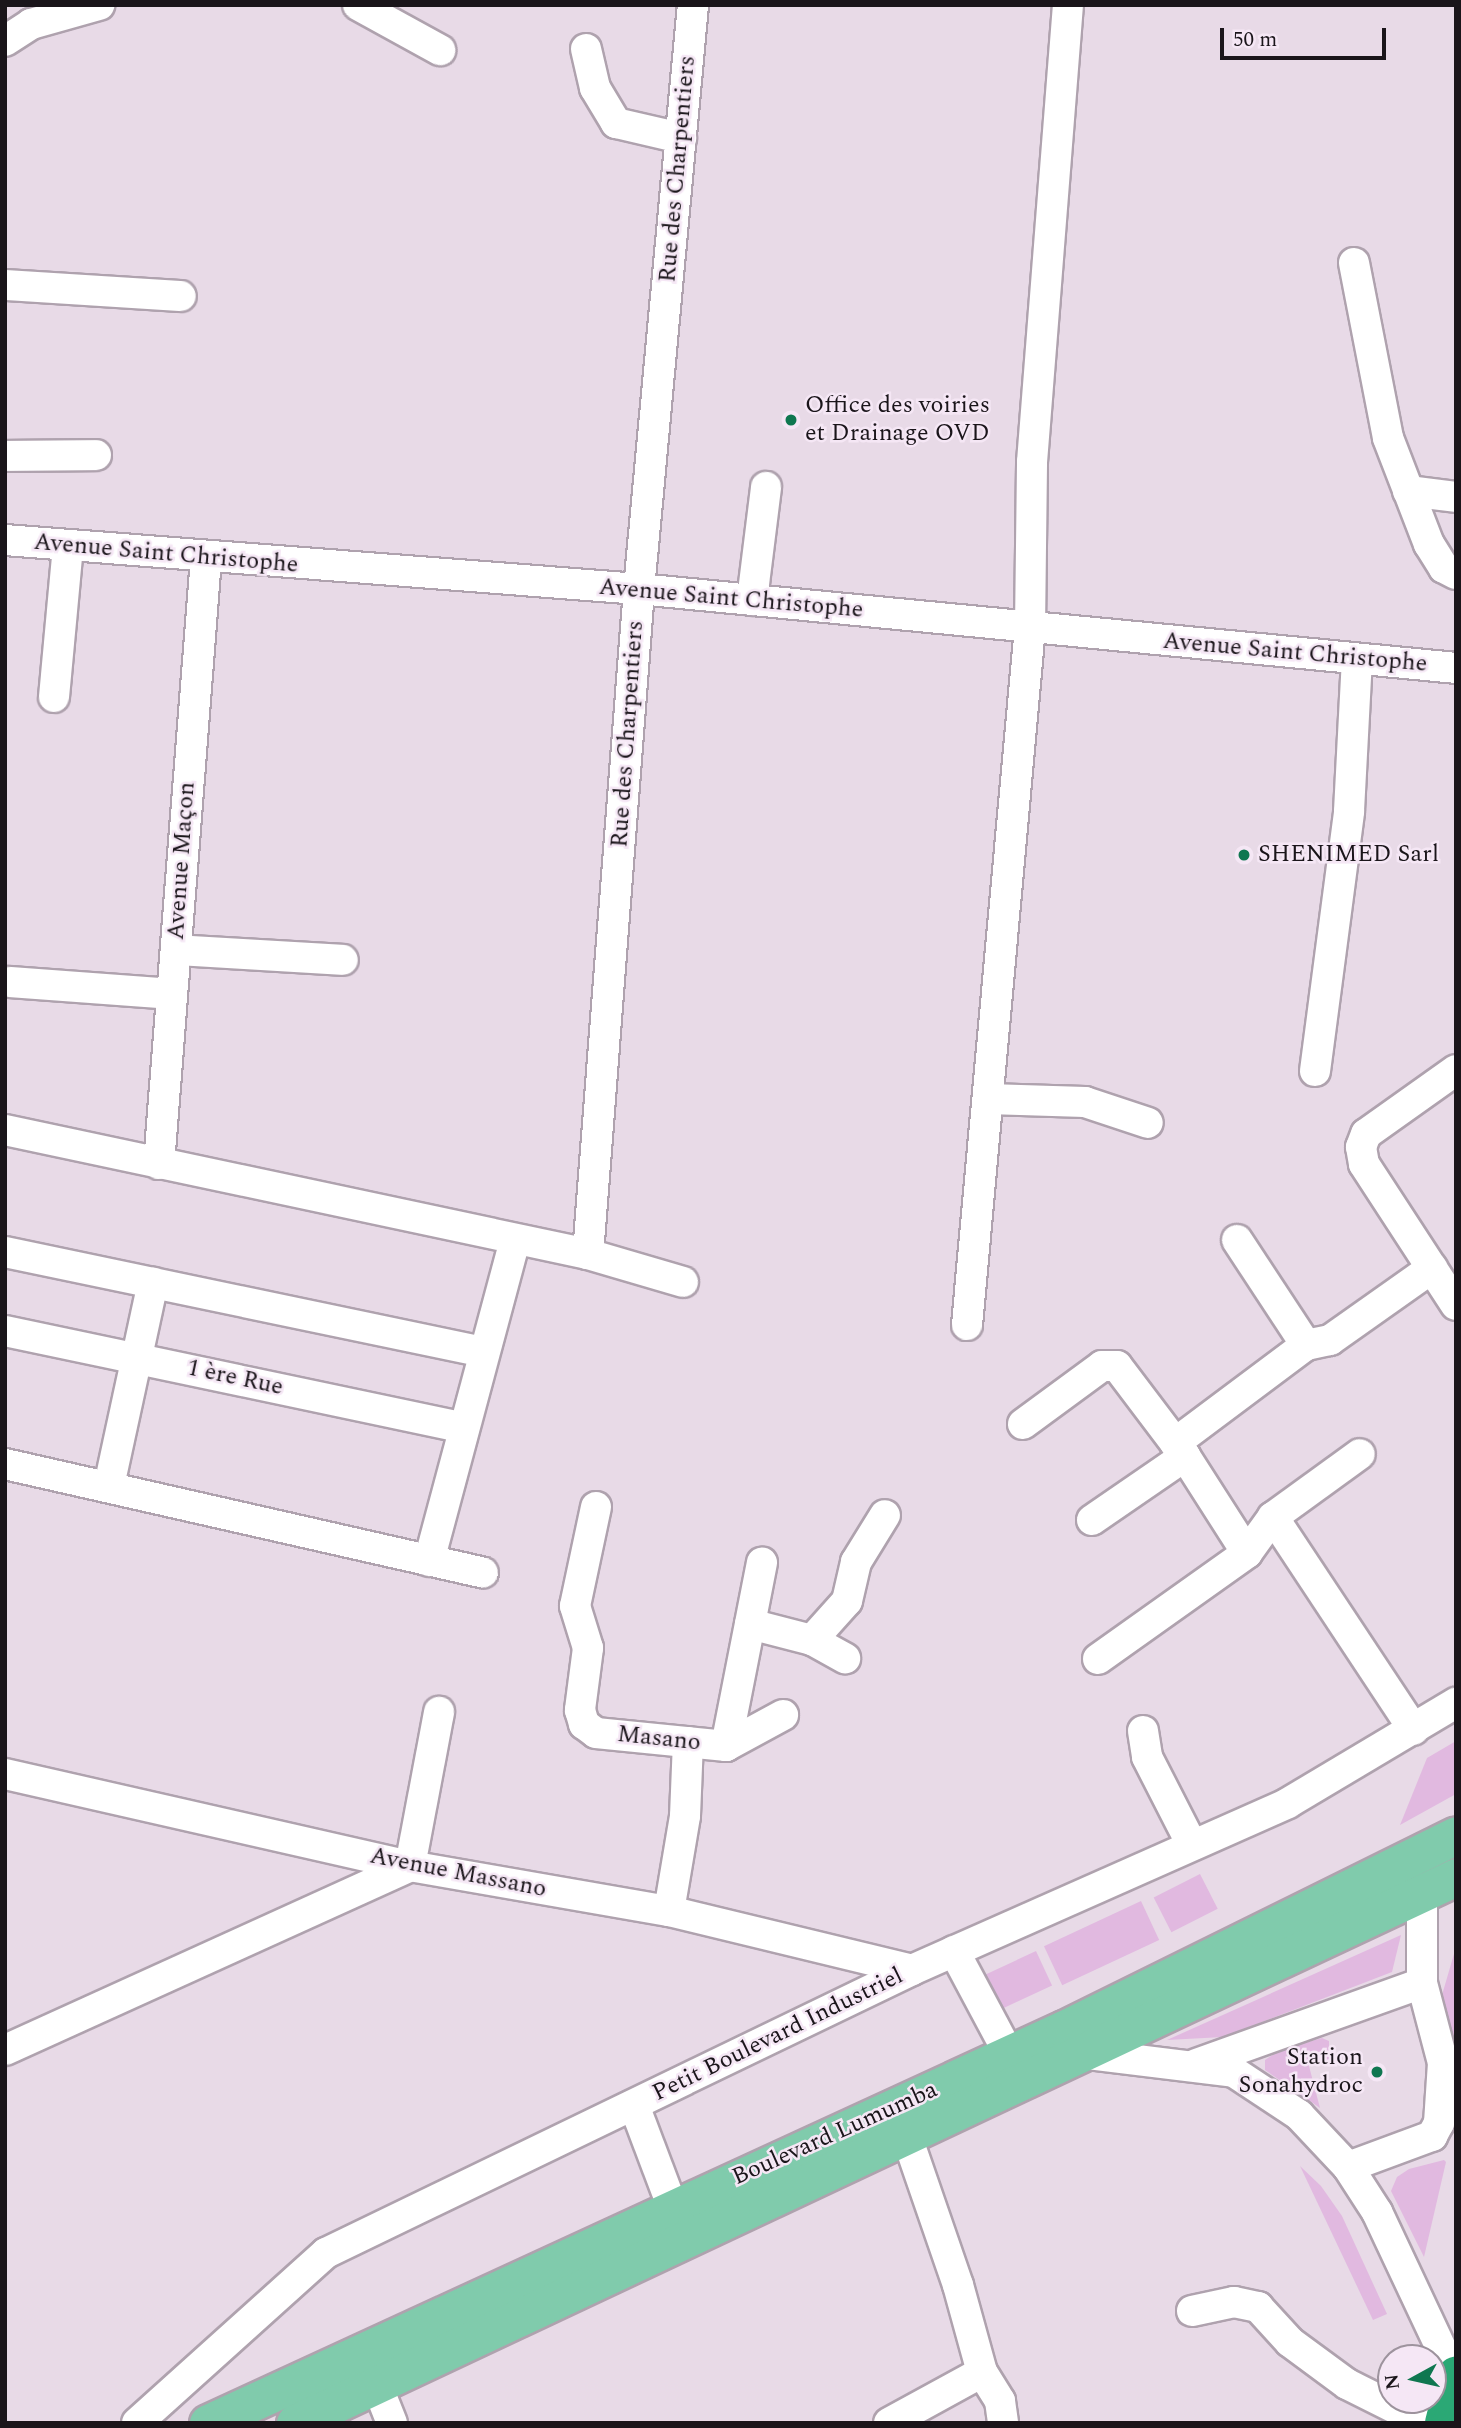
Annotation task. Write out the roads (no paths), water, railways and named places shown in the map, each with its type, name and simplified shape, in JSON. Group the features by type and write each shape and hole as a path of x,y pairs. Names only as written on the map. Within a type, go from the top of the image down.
{"highway":[{"path":"1444,2423 1456,2377"}],"main road":[{"name":"Boulevard Lumumba","path":"295,2423 906,2137 1333,1892 1456,1835"},
{"name":"Boulevard Lumumba","path":"208,2423 1009,2054 1072,2041 1456,1877"}],"street":[{"path":"5,41 31,24 99,5"},
{"path":"358,5 440,50"},
{"name":"Rue des Charpentiers","path":"588,1254 639,589 693,5"},
{"path":"967,1325 1030,628 1032,462 1068,5"},
{"path":"586,49 595,88 616,122 681,138"},
{"path":"1353,263 1388,439 1429,544 1444,568 1456,574"},
{"path":"5,285 181,296"},
{"path":"5,456 96,455"},
{"path":"752,600 766,487"},
{"path":"1408,491 1456,497"},
{"name":"Avenue Saint Christophe","path":"5,540 206,559 639,589 1456,668"},
{"path":"54,697 68,545"},
{"name":"Avenue Maçon","path":"159,1164 206,559"},
{"path":"1315,1071 1349,811 1357,659"},
{"path":"176,950 343,960"},
{"path":"10,982 172,994"},
{"path":"1456,1070 1366,1134 1361,1147 1364,1164 1456,1305"},
{"path":"988,1099 1085,1102 1148,1123"},
{"path":"5,1130 588,1254 683,1282"},
{"path":"429,1560 482,1352 515,1240"},
{"path":"1237,1240 1306,1345"},
{"path":"5,1252 482,1352"},
{"path":"1092,1520 1306,1345 1330,1340 1432,1268"},
{"path":"109,1486 134,1356 153,1283"},
{"name":"1 ère Rue","path":"5,1331 134,1356 464,1429"},
{"path":"1023,1424 1102,1366 1116,1366 1180,1449 1247,1553"},
{"path":"1098,1658 1247,1553 1273,1517 1360,1454"},
{"path":"5,1464 483,1573"},
{"name":"Masano","path":"596,1507 575,1606 588,1647 580,1710 584,1724 596,1733 726,1746 783,1715"},
{"path":"812,1640 847,1601 856,1562 885,1515"},
{"path":"1273,1517 1414,1730"},
{"path":"726,1746 762,1563"},
{"path":"750,1624 812,1640 845,1658"},
{"name":"Petit Boulevard Industriel","path":"137,2423 326,2253 912,1970 1288,1803 1456,1703"},
{"path":"5,2050 410,1866 439,1712"},
{"path":"1143,1731 1147,1756 1192,1845"},
{"path":"670,1911 685,1815 688,1742"},
{"name":"Avenue Massano","path":"5,1774 410,1866 670,1911 912,1970"},
{"path":"1348,2167 1432,2136 1439,2123 1449,2065 1422,1983 1422,1893"},
{"path":"954,1951 1009,2054"},
{"path":"1196,2064 1422,1983"},
{"path":"1072,2041 1234,2071 1299,2115 1348,2167 1377,2212 1456,2377"},
{"path":"634,2105 673,2208"},
{"path":"906,2137 958,2285 982,2372 1000,2401 1003,2423"},
{"path":"1192,2311 1234,2302 1258,2308 1290,2342 1347,2384 1425,2423"},
{"path":"362,2350 392,2423"},
{"path":"889,2423 982,2372"}],"place":[{"name":"Office des voiries et Drainage OVD","path":"791,420"},
{"name":"SHENIMED Sarl","path":"1244,855"},
{"name":"Station Sonahydroc","path":"1377,2072"}]}
